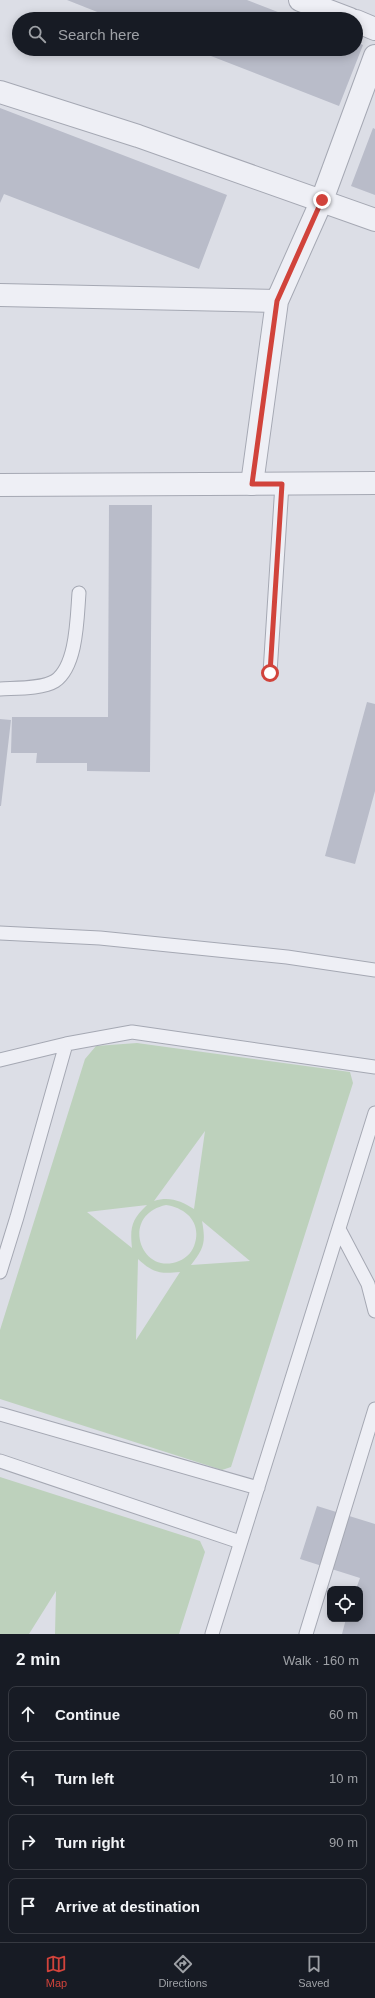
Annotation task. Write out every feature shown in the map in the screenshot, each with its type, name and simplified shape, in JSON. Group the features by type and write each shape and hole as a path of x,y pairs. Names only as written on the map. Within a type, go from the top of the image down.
{"street":[{"path":"300,0 332,12"},
{"path":"363,24 375,28"},
{"path":"252,484 277,301 322,200 375,56"},
{"path":"0,92 138,136 375,220"},
{"path":"0,295 277,301"},
{"path":"0,485 375,483"}],"lane":[{"path":"270,673 282,484"},
{"path":"0,689 35,686 55,681 68,665 75,643 80,593"},
{"path":"0,933 100,938 287,957 375,970"},
{"path":"0,1060 66,1044 132,1032 375,1067"},
{"path":"0,1272 18,1217 66,1044"},
{"path":"212,1634 375,1113"},
{"path":"339,1229 368,1284 374,1305"},
{"path":"306,1634 375,1409"},
{"path":"0,1414 258,1488"},
{"path":"0,1461 240,1542"}],"green space":[{"path":"137,1043 350,1072 353,1083 231,1467 222,1470 0,1399 0,1330 85,1059 96,1046","holes":["205,1131 194,1209 175,1200 165,1199 154,1201","147,1205 138,1215 133,1225 131,1235 132,1248 87,1212","166,1205 180,1209 190,1217 194,1223 196,1235 193,1249 185,1258 166,1264 154,1260 146,1253 141,1243 139,1231 143,1220 152,1211","202,1221 250,1261 191,1265 199,1254 203,1245 204,1235","138,1259 157,1272 180,1272 136,1340"]},
{"path":"0,1477 200,1541 205,1552 179,1634 55,1634 56,1591 29,1634 0,1634"}],"building":[{"path":"67,0 247,0 278,12 97,12"},
{"path":"211,56 359,56 339,106"},
{"path":"0,108 227,195 199,269 4,194 0,203"},
{"path":"373,128 375,129 375,195 351,186"},
{"path":"109,505 152,505 150,772 87,771 87,763 36,763 37,753 11,753 12,717 108,717"},
{"path":"367,702 375,704 375,791 355,864 325,856"},
{"path":"0,719 11,720 1,806 0,806"},
{"path":"317,1506 375,1524 375,1634 342,1634 345,1622 363,1622 363,1586 357,1586 360,1578 300,1559"}],"route":[{"path":"270,673 282,484 252,484 277,301 322,200"}]}
